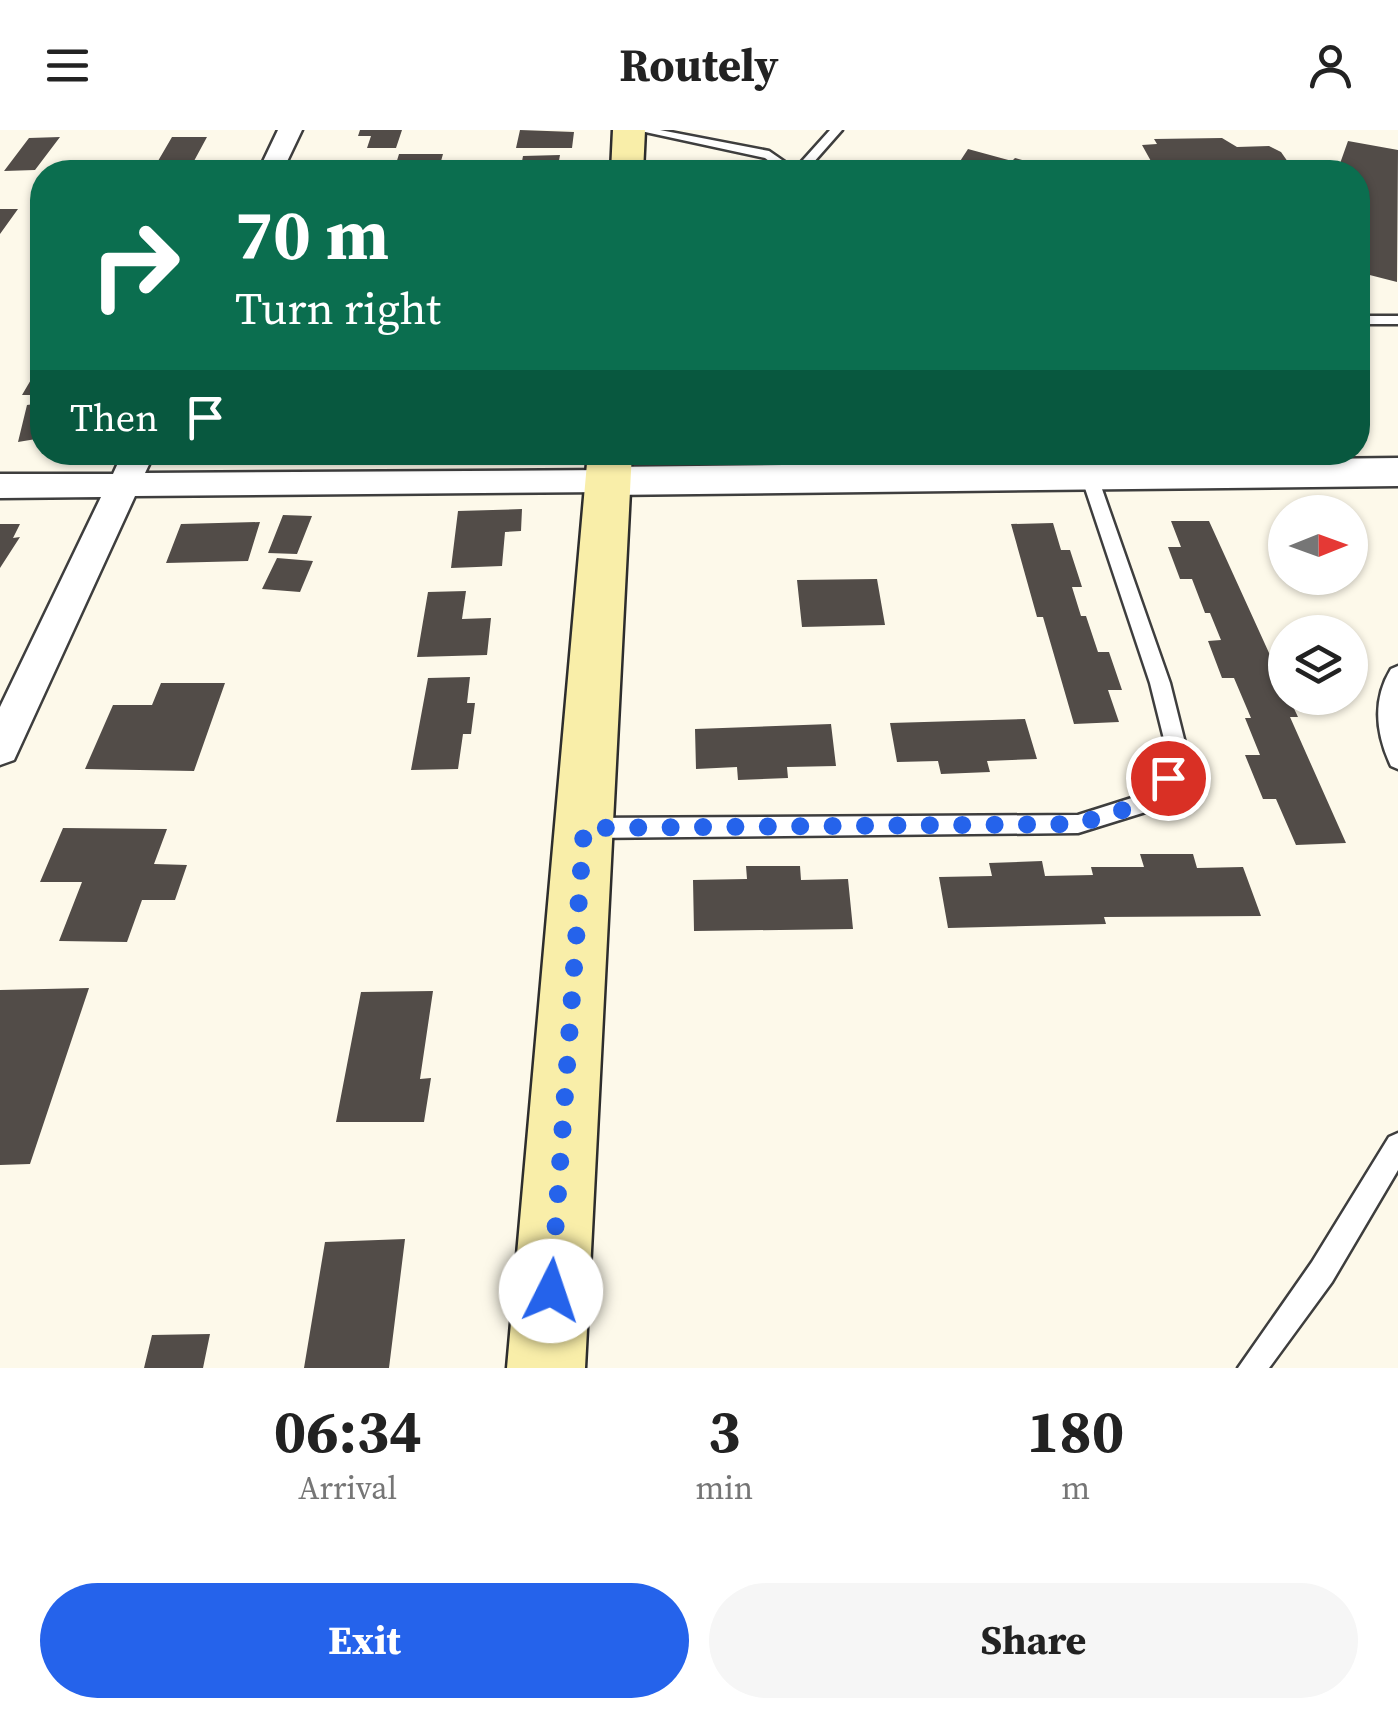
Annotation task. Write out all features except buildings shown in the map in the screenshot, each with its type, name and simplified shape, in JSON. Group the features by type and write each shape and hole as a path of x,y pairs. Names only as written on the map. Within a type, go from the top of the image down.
{"main road":[{"path":"627,160 629,130"},
{"path":"546,1368 609,467"}],"street":[{"path":"276,160 290,130"},
{"path":"0,748 133,465"},
{"path":"0,486 124,486 609,467 1085,465 1398,472"}],"lane":[{"path":"642,130 769,155 775,160"},
{"path":"810,160 836,130"},
{"path":"1370,320 1398,320"},
{"path":"584,828 1078,824 1145,803 1168,778 1176,747 1160,682 1085,465"},
{"path":"1398,674 1392,681 1387,714 1398,760"},
{"path":"1252,1368 1322,1272 1398,1146"}],"route":[{"path":"551,1291 584,828 1078,824 1145,803 1168,778"}]}
